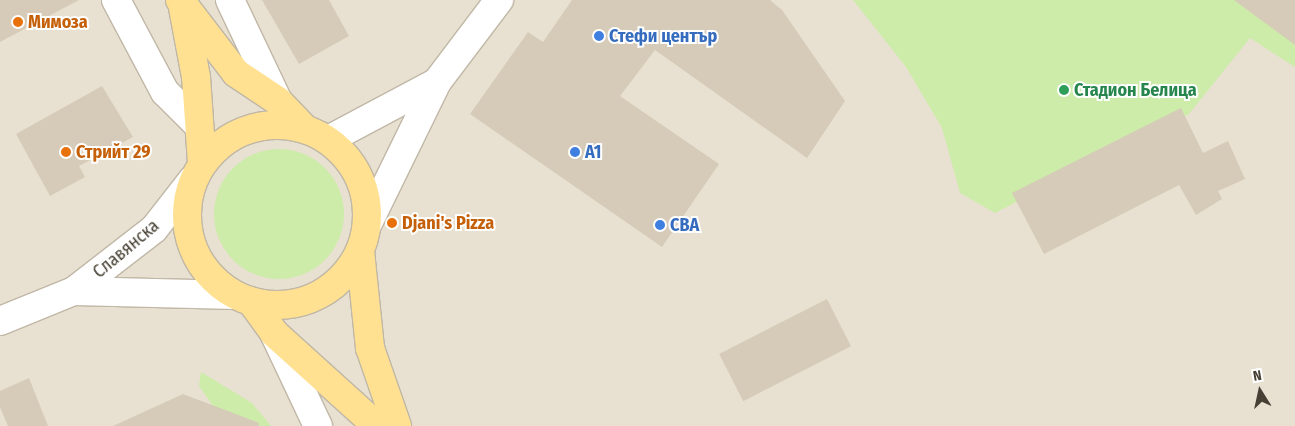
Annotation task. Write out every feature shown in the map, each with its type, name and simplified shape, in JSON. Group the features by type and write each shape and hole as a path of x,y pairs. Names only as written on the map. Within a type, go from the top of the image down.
{"main road":[{"path":"181,2 196,77 199,126 198,170 186,212 191,244 207,272 243,298 274,333 377,426"},
{"path":"181,2 236,73 278,101 304,128 328,140 359,175 367,208 367,225 360,251 370,348 397,426"},
{"path":"198,170 244,131 277,125 304,128"},
{"path":"243,298 281,305 317,296 332,287 360,251"}],"street":[{"path":"116,0 165,92 199,126"},
{"path":"230,0 278,101"},
{"path":"367,225 437,82 499,0"},
{"path":"328,140 437,82"},
{"name":"Славянска","path":"0,322 74,292 154,229 198,170"},
{"name":"Славянска","path":"74,292 243,298"},
{"path":"274,333 318,426"}],"shaded area":[{"path":"0,0 1295,0 1295,426 0,426"}],"green space":[{"name":"Стадион Белица","path":"853,0 1295,0 1295,67 1250,38 1189,114 995,213 960,193 942,128 906,67"},
{"path":"279,149 292,150 304,154 325,168 339,189 343,201 343,227 339,239 325,260 304,274 292,278 279,279 266,278 254,274 233,260 219,239 215,227 214,214 215,201 219,189 233,168 254,154 266,150"},
{"path":"201,372 252,403 271,426 221,426 213,406 199,386"}],"building":[{"name":"Мимоза","path":"0,0 79,0 0,42"},
{"path":"262,0 329,0 349,36 299,64"},
{"path":"572,0 770,0 782,10 845,101 807,158 655,50 620,96 719,164 662,247 470,114 528,32 543,42"},
{"path":"1234,0 1295,0 1295,45"},
{"name":"Стрийт 29","path":"102,86 133,137 79,166 85,177 50,196 16,134"},
{"path":"1181,108 1203,153 1228,141 1245,179 1218,191 1222,199 1196,215 1179,185 1044,254 1012,193"},
{"path":"827,299 851,346 743,401 719,354"},
{"path":"29,378 48,426 8,426 0,407 0,391"},
{"path":"183,394 259,423 259,426 113,426"}],"place":[{"name":"Мимоза","path":"18,22"},
{"name":"Стефи център","path":"599,36"},
{"name":"Стадион Белица","path":"1064,90"},
{"name":"Стрийт 29","path":"66,152"},
{"name":"A1","path":"575,152"},
{"name":"Djani's Pizza","path":"392,223"},
{"name":"CBA","path":"660,225"}]}
